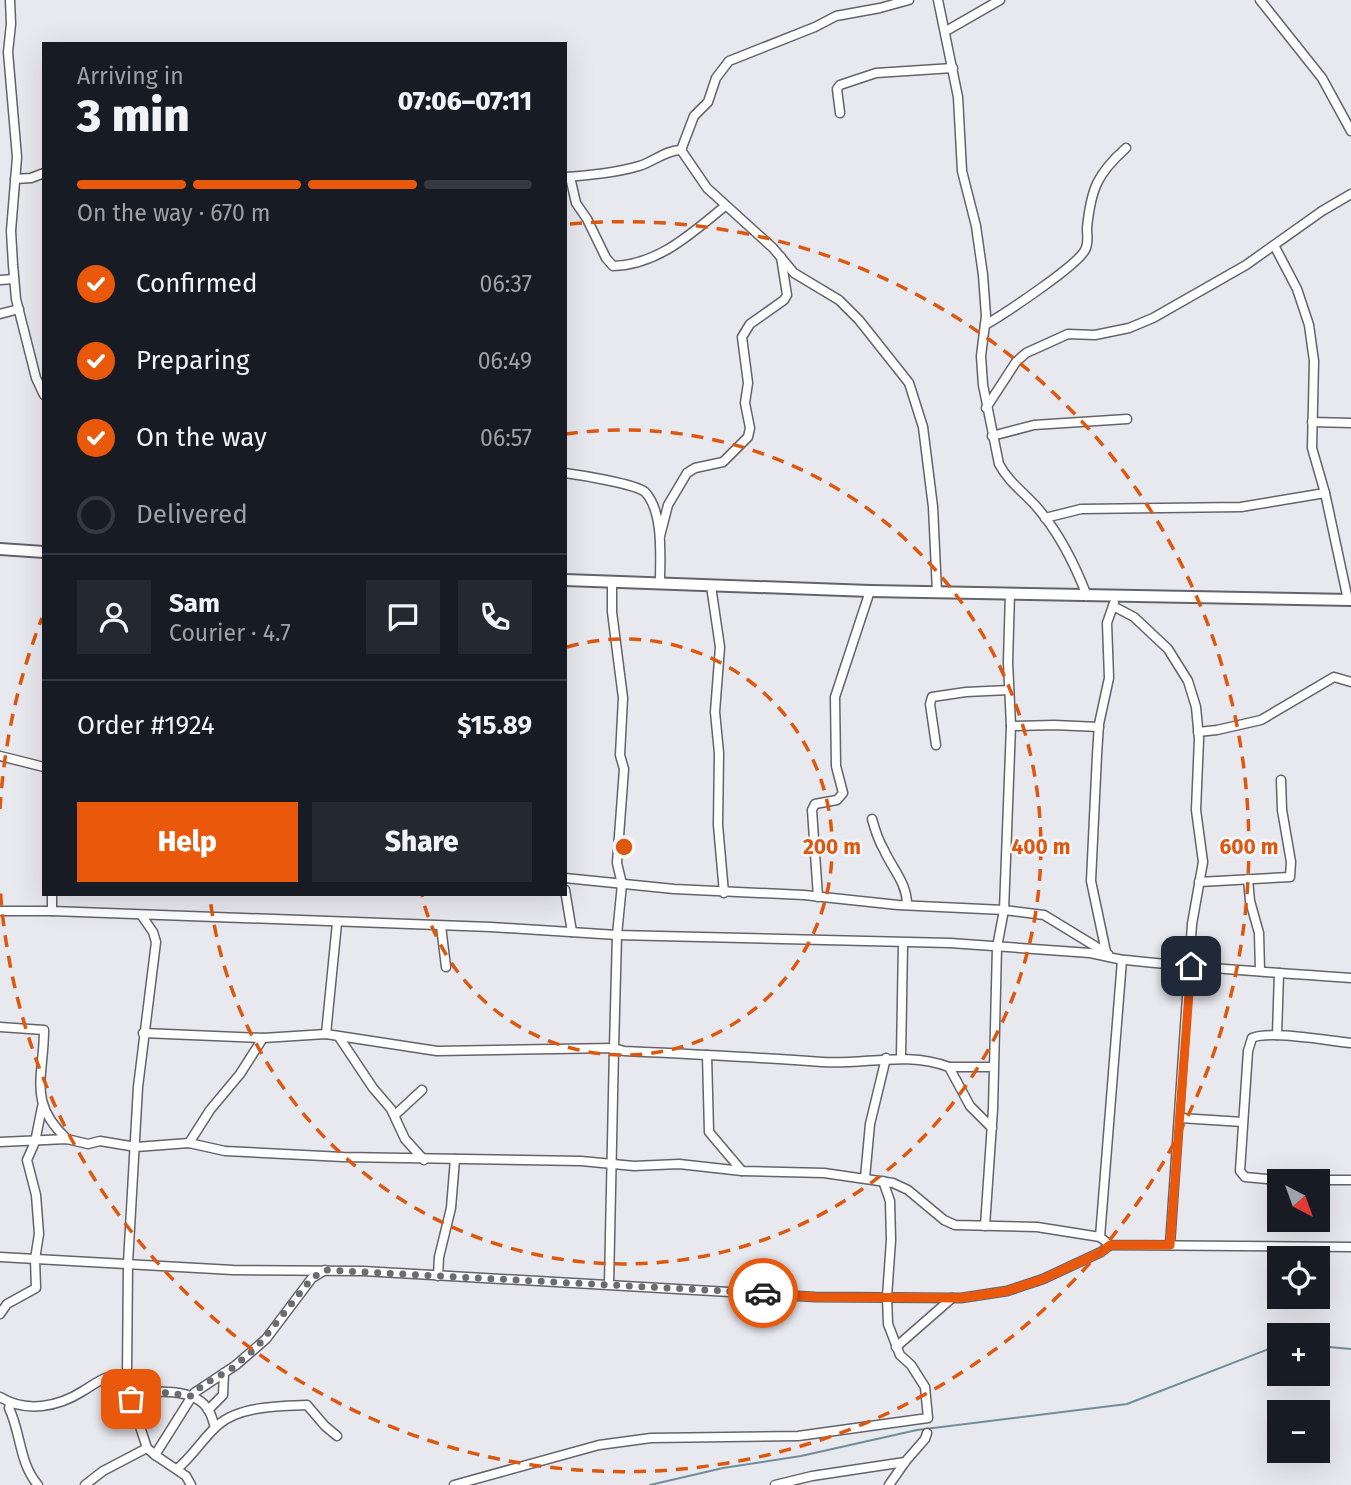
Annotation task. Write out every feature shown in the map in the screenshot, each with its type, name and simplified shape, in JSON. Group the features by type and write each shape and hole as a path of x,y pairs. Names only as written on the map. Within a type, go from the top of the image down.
{"street":[{"path":"10,0 8,51 18,157 11,231 14,279 36,378 42,391"},
{"path":"681,150 694,116 708,102 716,78 729,61 836,16 909,0"},
{"path":"938,0 958,97 962,171 976,226 983,275 985,325 981,356 986,408 992,436 1004,474 1045,518 1074,563 1087,596"},
{"path":"946,31 1000,0"},
{"path":"1260,0 1322,78 1351,131"},
{"path":"840,113 837,89 840,85 876,73 953,68"},
{"path":"985,325 1080,257 1087,244 1095,185 1111,162 1126,148"},
{"path":"681,150 643,165 612,173 568,177 576,203 606,258 614,266 654,258 696,230 725,206"},
{"path":"681,150 707,188 782,257 800,278 839,300 859,320 909,383 923,427 933,507 937,592"},
{"path":"15,179 42,174"},
{"path":"986,408 1016,362 1026,353 1068,334 1095,335 1129,328 1153,318 1275,247 1322,211 1351,194"},
{"path":"567,580 870,592 1010,593 1087,596 1114,601 1350,600 1325,493 1311,448 1314,361 1309,325 1297,289 1275,247"},
{"path":"660,536 668,505 687,473 695,468 723,462 748,437 750,428 745,403 748,383 743,337 750,324 787,295 782,257"},
{"path":"0,280 14,279"},
{"path":"0,314 19,309"},
{"path":"992,436 1034,425 1127,419"},
{"path":"1312,422 1351,423"},
{"path":"567,473 593,476 637,487 646,493 653,505 660,536 660,583"},
{"path":"1045,518 1066,511 1093,508 1229,508 1325,493"},
{"path":"0,549 42,552"},
{"path":"609,1284 617,935 622,884 617,863 624,769 620,755 623,698 612,612 612,582"},
{"path":"710,586 720,646 715,712 719,753 718,835 724,893"},
{"path":"818,897 812,810 814,804 836,800 843,793 836,765 835,697 870,592"},
{"path":"985,1226 992,1128 996,947 1004,910 1011,726 1010,593"},
{"path":"1108,954 1091,881 1099,727 1109,678 1107,623 1114,601"},
{"path":"1114,601 1168,649 1179,665 1194,694 1198,732 1196,810 1203,862 1195,902 1170,1245"},
{"path":"1198,732 1261,720 1334,677 1351,682"},
{"path":"936,745 930,704 932,697 1009,690"},
{"path":"1011,726 1054,724 1099,727"},
{"path":"0,756 42,766"},
{"path":"1199,882 1286,878 1291,874 1282,810 1281,780"},
{"path":"872,819 883,848 901,877 907,905"},
{"path":"567,878 724,893 818,897 1044,915 1122,960 1351,978"},
{"path":"1248,879 1250,901 1259,933 1260,971"},
{"path":"52,896 52,911"},
{"path":"566,896 572,932"},
{"path":"0,911 441,926 617,935 950,943 1108,954"},
{"path":"142,916 156,942 138,1087 128,1263 128,1376 131,1396 147,1448 186,1476 191,1485"},
{"path":"326,1034 337,923"},
{"path":"441,926 446,967"},
{"path":"901,1057 903,943"},
{"path":"1100,1237 1122,960"},
{"path":"1277,1035 1279,973"},
{"path":"0,1027 44,1030 40,1093 42,1107 36,1142 27,1160 36,1195 39,1234 35,1259 36,1288 7,1304 0,1314"},
{"path":"143,1033 263,1038 326,1034 437,1051 614,1048 624,1051 823,1062 901,1057 948,1067 993,1067"},
{"path":"1351,1043 1277,1035 1257,1036 1250,1044 1240,1171 1245,1177 1279,1180 1351,1180"},
{"path":"339,1037 373,1088 395,1115 405,1139 424,1160"},
{"path":"188,1143 210,1110 240,1074 263,1038"},
{"path":"707,1055 707,1128 711,1137 743,1171"},
{"path":"865,1178 872,1115 886,1058"},
{"path":"948,1067 970,1106 992,1128"},
{"path":"395,1115 422,1090"},
{"path":"42,1107 54,1127 67,1139"},
{"path":"1180,1118 1243,1122"},
{"path":"0,1142 67,1139 88,1144 100,1141 136,1147 188,1143 225,1151 424,1160 611,1163 634,1166 679,1164 743,1171 824,1173 893,1183 908,1190 950,1223 1037,1227 1100,1237 1110,1245"},
{"path":"438,1276 439,1256 448,1226 455,1159"},
{"path":"454,1485 620,1441 651,1438 798,1436 928,1418 926,1387 896,1347 888,1324 890,1214 889,1195 883,1181"},
{"path":"0,1257 233,1270 325,1270 815,1297 952,1298 1007,1291 1043,1279 1101,1252 1110,1245 1351,1247"},
{"path":"155,1455 191,1396 266,1339 307,1284 325,1270"},
{"path":"896,1347 952,1298"},
{"path":"208,1410 223,1395 224,1373"},
{"path":"0,1397 28,1407 49,1406 80,1393 106,1377 128,1376"},
{"path":"131,1396 146,1392 191,1396 208,1410 215,1427"},
{"path":"11,1403 9,1408 15,1420 19,1445 26,1465 38,1485"},
{"path":"177,1469 196,1452 215,1427 240,1412 307,1405 337,1436"},
{"path":"890,1485 927,1433"},
{"path":"85,1485 103,1471 147,1448"},
{"path":"775,1485 812,1476 905,1462"}],"waterway":[{"path":"1330,1347 1351,1349"},
{"path":"650,1485 917,1430 1127,1404 1267,1350"}],"way so far":[{"path":"131,1399 131,1396 146,1392 191,1396 204,1384 230,1370 266,1339 312,1278 325,1270 763,1293"}],"route":[{"path":"763,1293 815,1297 961,1298 1007,1291 1043,1279 1101,1252 1110,1245 1170,1245 1191,966"}]}
